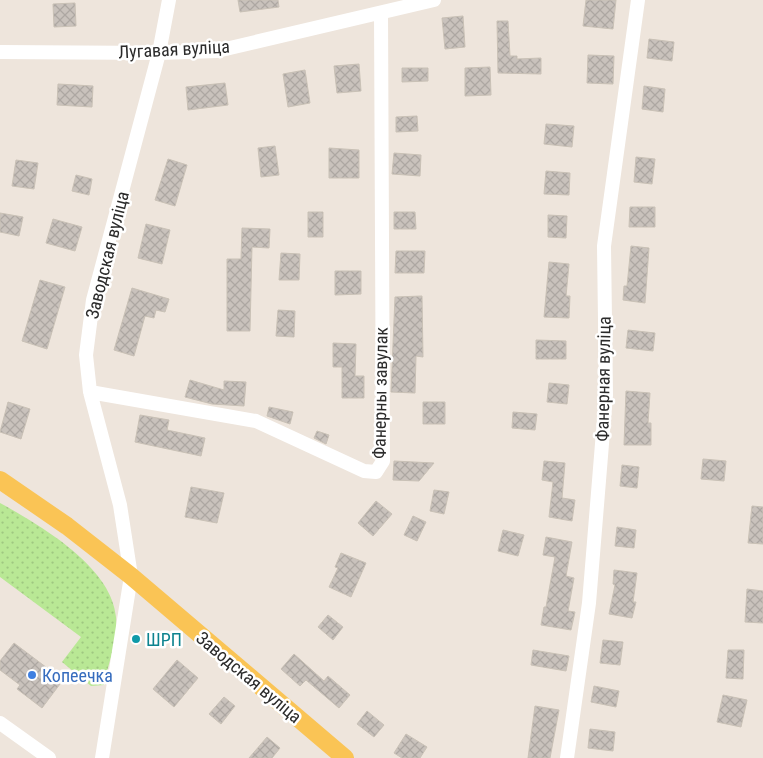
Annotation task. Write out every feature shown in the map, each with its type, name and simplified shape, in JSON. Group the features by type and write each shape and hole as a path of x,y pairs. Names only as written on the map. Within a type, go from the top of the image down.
{"main road":[{"name":"Заводская вуліца","path":"0,480 67,526 131,576 345,758"}],"street":[{"name":"Заводская вуліца","path":"131,576 120,504 90,392 86,355 93,300 159,53 169,0"},
{"name":"Лугавая вуліца","path":"0,52 159,53 218,50 434,0"},
{"name":"Фанерная вуліца","path":"567,758 589,603 606,395 604,246 638,0"},
{"name":"Фанерны завулак","path":"90,392 256,420 364,471 376,472 382,460 381,13"},
{"path":"102,758 131,576"},
{"path":"0,724 49,758"}],"green space":[{"path":"0,503 34,523 72,550 102,581 112,599 116,617 114,643 104,685 91,686 62,662 81,637 0,577"}],"building":[{"path":"238,0 278,0 279,7 240,12"},
{"path":"586,0 616,0 613,29 583,26"},
{"path":"75,3 76,26 54,27 53,4"},
{"path":"463,16 465,47 445,49 442,18"},
{"path":"497,21 508,21 510,56 517,56 517,59 541,58 541,74 498,73"},
{"path":"649,39 674,42 672,61 647,58"},
{"path":"588,55 614,56 613,84 587,83"},
{"path":"359,64 361,91 337,93 334,66"},
{"path":"490,67 491,95 465,96 465,68"},
{"path":"402,68 428,68 428,81 402,82"},
{"path":"305,70 310,103 288,107 283,74"},
{"path":"225,83 228,105 188,110 186,87"},
{"path":"58,84 93,86 92,107 57,105"},
{"path":"644,86 665,89 663,112 642,109"},
{"path":"417,116 418,131 396,132 396,117"},
{"path":"546,124 574,126 572,147 544,144"},
{"path":"275,146 279,175 261,177 258,148"},
{"path":"329,148 359,150 359,178 329,178"},
{"path":"394,153 421,155 420,176 392,174"},
{"path":"636,157 655,159 652,184 634,182"},
{"path":"168,159 187,165 175,206 155,200"},
{"path":"16,160 38,163 34,189 12,186"},
{"path":"546,171 570,173 569,195 544,194"},
{"path":"76,175 92,179 89,195 72,191"},
{"path":"630,207 655,207 655,227 629,227"},
{"path":"308,212 323,212 323,237 308,237"},
{"path":"394,212 415,212 416,229 394,229"},
{"path":"0,213 23,217 19,236 0,232"},
{"path":"548,215 567,216 566,238 548,237"},
{"path":"53,219 82,227 75,251 46,243"},
{"path":"146,224 170,230 162,264 138,258"},
{"path":"242,228 270,229 269,248 252,247 250,331 227,331 227,259 241,259"},
{"path":"631,246 649,248 645,303 623,300 624,286 627,286"},
{"path":"396,251 425,251 424,273 395,273"},
{"path":"281,253 300,254 299,280 279,280"},
{"path":"549,262 569,264 566,296 570,296 569,318 544,317"},
{"path":"335,271 361,271 361,294 335,295"},
{"path":"40,280 65,287 47,349 22,341"},
{"path":"132,288 169,299 165,312 156,310 154,318 145,316 134,356 114,350"},
{"path":"422,296 423,357 416,356 415,393 391,392 395,297"},
{"path":"278,310 295,311 294,337 276,336"},
{"path":"628,330 655,333 653,351 626,348"},
{"path":"536,340 566,341 566,359 536,359"},
{"path":"333,343 356,344 355,376 364,376 364,398 342,398 342,367 333,367"},
{"path":"190,380 224,390 224,381 246,382 244,406 212,404 185,397"},
{"path":"549,383 569,385 567,404 547,402"},
{"path":"626,391 650,393 648,423 651,423 651,445 624,445"},
{"path":"8,402 30,409 21,439 0,432"},
{"path":"423,402 445,402 445,424 423,424"},
{"path":"269,407 293,412 290,424 267,416"},
{"path":"513,412 537,414 535,430 512,428"},
{"path":"140,415 169,420 167,430 205,438 201,456 135,442"},
{"path":"317,431 329,435 326,444 314,438"},
{"path":"703,459 726,461 724,481 701,479"},
{"path":"394,461 434,463 419,481 393,480"},
{"path":"544,461 565,463 562,498 575,500 572,521 549,517 553,482 542,480"},
{"path":"622,465 639,467 637,488 620,486"},
{"path":"191,487 224,493 217,523 185,517"},
{"path":"434,490 449,492 444,514 430,511"},
{"path":"376,501 392,514 373,536 358,523"},
{"path":"752,506 763,507 763,544 748,543"},
{"path":"413,516 426,522 417,541 404,535"},
{"path":"617,527 636,530 634,548 615,546"},
{"path":"503,530 524,535 518,556 498,551"},
{"path":"546,537 572,542 566,576 574,578 568,611 575,612 571,630 541,625 555,557 543,555"},
{"path":"341,553 366,563 351,597 329,587 338,568 335,567"},
{"path":"614,570 637,573 633,602 636,602 632,618 609,614 615,585 613,584"},
{"path":"747,589 763,591 763,623 745,622"},
{"path":"328,615 343,627 333,640 318,627"},
{"path":"603,640 623,642 620,665 600,663"},
{"name":"Копеечка","path":"14,643 63,680 42,708 17,689 20,685 0,670 0,661"},
{"path":"533,650 569,656 566,671 531,665"},
{"path":"728,650 744,650 743,679 726,678"},
{"path":"294,654 324,681 328,676 350,695 339,708 306,680 300,686 281,669"},
{"path":"177,660 198,678 174,707 153,689"},
{"path":"594,686 619,691 616,707 591,702"},
{"path":"723,695 747,700 741,727 717,722"},
{"path":"224,697 235,706 221,724 209,714"},
{"path":"535,706 559,710 550,758 528,758"},
{"path":"367,711 384,725 374,737 357,724"},
{"path":"590,729 615,732 613,751 588,748"},
{"path":"406,734 427,747 420,758 402,758 394,753"},
{"path":"267,737 280,748 272,758 249,758"}],"place":[{"name":"ШРП","path":"136,639"},
{"name":"Копеечка","path":"32,675"}]}
